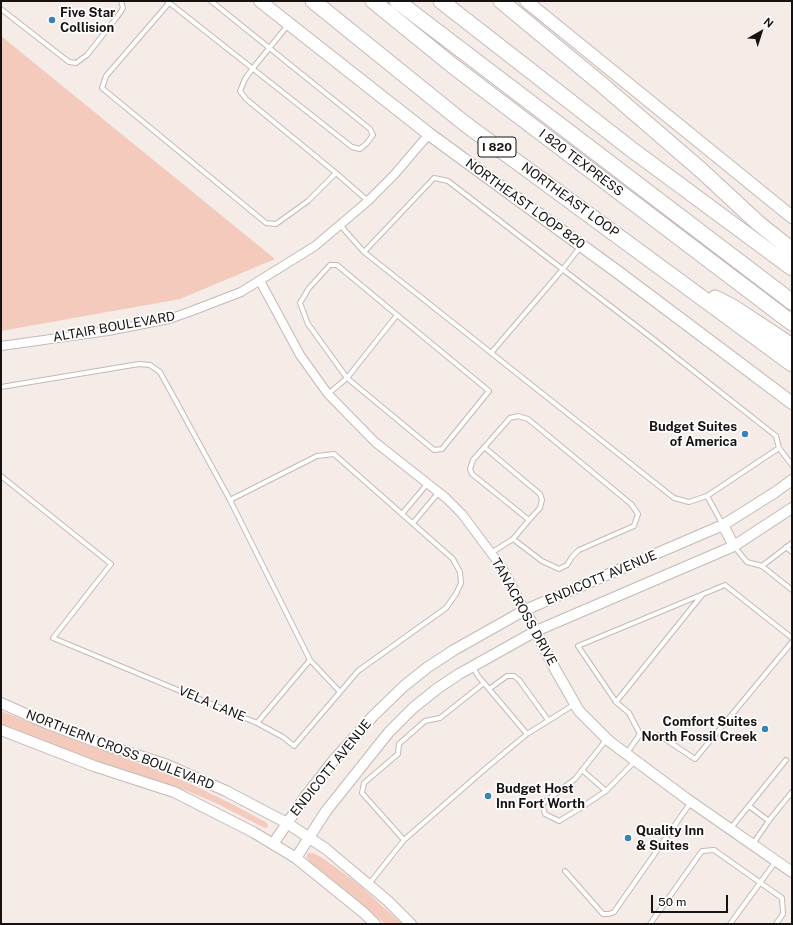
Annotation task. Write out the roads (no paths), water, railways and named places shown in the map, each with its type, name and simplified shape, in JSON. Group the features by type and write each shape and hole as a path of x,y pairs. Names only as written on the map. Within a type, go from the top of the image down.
{"highway":[{"name":"NORTHEAST LOOP","path":"313,1 464,123 792,364"},
{"name":"I 820 TEXPRESS","path":"373,1 453,66 792,323"},
{"name":"I 820 TEXPRESS","path":"397,1 792,302"},
{"path":"441,1 631,149 792,268"},
{"path":"501,1 600,83 702,171 758,223 792,250"},
{"path":"687,286 733,307 792,346"}],"main road":[{"name":"NORTHEAST LOOP 820","path":"260,1 429,134 581,245 792,404"},
{"path":"526,1 792,217"}],"street":[{"name":"ALTAIR BOULEVARD","path":"1,346 108,331 169,319 241,292 315,246 340,225 368,201 394,175 429,134"},
{"name":"TANACROSS DRIVE","path":"260,281 300,355 328,394 375,442 439,492 462,514 503,569 526,610 555,669 579,711 626,754 792,872"},
{"name":"ENDICOTT AVENUE","path":"273,844 333,761 374,715 404,686 428,667 454,650 526,610 723,525 792,480"},
{"name":"ENDICOTT AVENUE","path":"296,858 326,811 389,732 413,708 438,688 473,666 536,631 734,546 792,508"},
{"path":"723,525 734,546"},
{"name":"NORTHERN CROSS BOULEVARD","path":"1,703 46,723 105,745 165,764 226,791 287,823 326,849 388,901 411,924"},
{"name":"NORTHERN CROSS BOULEVARD","path":"1,730 94,766 174,792 253,832 296,858 375,924"}],"lane":[{"path":"1,9 68,62 76,64 87,54 118,17 123,8 121,1"},
{"path":"211,1 370,129 373,135 367,143 360,149 352,147 168,2 106,76 102,88 266,223 276,224 308,201 336,173"},
{"path":"289,24 253,68 240,91 246,99 368,201"},
{"path":"364,252 434,178 448,181 776,436 779,448 792,465"},
{"path":"340,225 364,252 674,498 689,502 707,496 779,448"},
{"path":"491,353 563,269 581,245"},
{"path":"330,265 337,265 397,315 489,391 442,449 434,450 347,378 308,324 300,303 309,288 330,265"},
{"path":"328,394 347,378 397,315"},
{"path":"1,387 139,364 150,365 160,372 230,500 310,660 340,692"},
{"path":"513,539 542,561 559,569 567,565 579,550 634,526 638,514 631,504 528,419 518,416 510,418 473,460 470,469 472,474 529,520"},
{"path":"484,447 540,494 542,500 540,508 513,539 491,553"},
{"name":"VELA LANE","path":"1,476 111,564 53,638 257,723 283,737 294,746 358,672 446,608 456,594 461,583 460,572 453,559 334,454 317,456 230,500"},
{"path":"402,514 428,483"},
{"path":"413,523 439,492"},
{"path":"707,496 723,525"},
{"path":"762,566 792,543"},
{"path":"734,546 747,562 762,566 792,590"},
{"path":"786,547 792,552"},
{"path":"792,638 726,585 578,646 616,702 628,714 640,734 651,738 659,735 695,759 792,642"},
{"path":"616,702 702,595"},
{"path":"257,723 310,660"},
{"path":"473,666 484,683 527,734"},
{"path":"489,689 507,676 514,676 519,680 548,720"},
{"path":"404,840 362,793 364,783 398,754 399,744 425,721 440,718 484,683"},
{"path":"368,884 404,840 485,769 527,734 575,704"},
{"path":"626,754 640,734"},
{"path":"607,738 575,779 542,804 545,814 559,821 606,791 635,760"},
{"path":"730,829 786,760"},
{"path":"582,770 606,791"},
{"path":"753,845 769,821 792,792"},
{"path":"565,871 603,914 614,912 692,802"},
{"path":"749,806 769,821"},
{"path":"650,924 702,851 714,850 782,898 783,914 776,924"},
{"path":"730,924 776,861"}],"place":[{"name":"Five Star Collision","path":"52,20"},
{"name":"Budget Suites of America","path":"745,434"},
{"name":"Comfort Suites North Fossil Creek","path":"765,729"},
{"name":"Budget Host Inn Fort Worth","path":"488,796"},
{"name":"Quality Inn & Suites","path":"628,838"}]}
